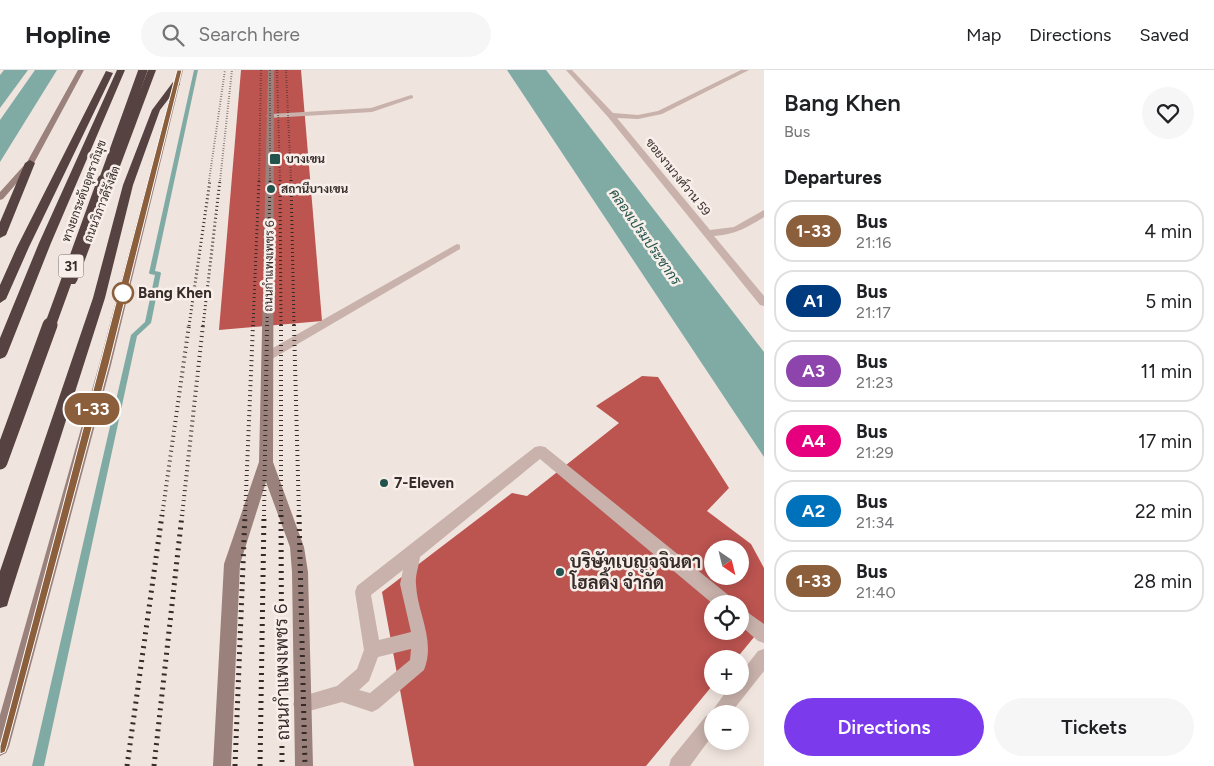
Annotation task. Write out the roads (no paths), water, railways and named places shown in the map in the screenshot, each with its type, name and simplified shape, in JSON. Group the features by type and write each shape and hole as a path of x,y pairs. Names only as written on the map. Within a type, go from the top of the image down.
{"highway":[{"path":"0,300 23,247 110,70"},
{"name":"ทางยกระดับอุตราภิมุข","path":"0,354 45,243 121,70"},
{"name":"ทางยกระดับอุตราภิมุข","path":"0,462 143,70"},
{"name":"ถนนวิภาวดีรังสิต","path":"0,447 89,238 152,70"},
{"path":"146,89 159,70"},
{"path":"0,599 99,298 128,185 156,110 176,84"},
{"path":"0,234 30,163"},
{"path":"0,227 8,216"}],"main road":[{"path":"0,197 30,163 81,70"},
{"path":"0,747 105,364 180,70"},
{"name":"ถนนกำแพงเพชร 6","path":"222,766 232,564 266,462 270,70"},
{"name":"ถนนกำแพงเพชร 6","path":"266,462 297,547 300,572 304,766"}],"street":[{"name":"ซอยงามวงศ์วาน 59","path":"569,70 612,115 764,303"},
{"path":"612,115 638,117 660,113 746,70"},
{"path":"270,116 372,110 411,97"},
{"path":"706,233 725,233 741,229 764,213"},
{"path":"268,356 457,247"},
{"path":"302,704 342,693 363,676 372,650 363,592 540,451 715,595"},
{"path":"342,693 372,703 418,664 420,638 408,584 413,553"},
{"path":"749,623 764,635"},
{"path":"372,650 420,638"},
{"path":"726,705 764,658"},
{"path":"678,766 704,732"}],"water":[{"path":"4,70 28,70 0,108 0,75"},
{"path":"35,70 57,70 0,162 0,120"},
{"name":"คลองเปรมประชากร","path":"507,70 546,70 764,352 764,457"}],"waterway":[{"path":"38,766 134,335 148,323 158,273 152,273 196,70"}],"railway":[{"path":"209,181 225,70"},
{"path":"220,181 232,70"},
{"path":"259,181 261,70"},
{"path":"270,70 270,180"},
{"path":"277,70 280,181"},
{"path":"286,70 291,181"},
{"path":"189,326 210,180"},
{"path":"203,326 220,180"},
{"path":"253,326 259,180"},
{"path":"267,326 270,180"},
{"path":"280,180 281,326"},
{"path":"291,180 294,326"},
{"path":"162,516 189,325"},
{"path":"182,516 203,325"},
{"path":"245,516 253,325"},
{"path":"264,516 267,325"},
{"path":"294,325 299,516"},
{"path":"281,326 281,515"},
{"path":"127,766 162,515"},
{"path":"154,766 182,515"},
{"path":"235,766 245,515"},
{"path":"260,766 264,515"},
{"path":"281,515 282,766"},
{"path":"299,515 305,766"}],"place":[{"name":"บางเขน","path":"275,159"},
{"name":"สถานีบางเขน","path":"271,189"},
{"name":"Bang Khen","path":"123,293"},
{"name":"7-Eleven","path":"384,483"},
{"name":"บริษัทเบญจจินดา โฮลดิ้ง จำกัด","path":"560,572"}]}
